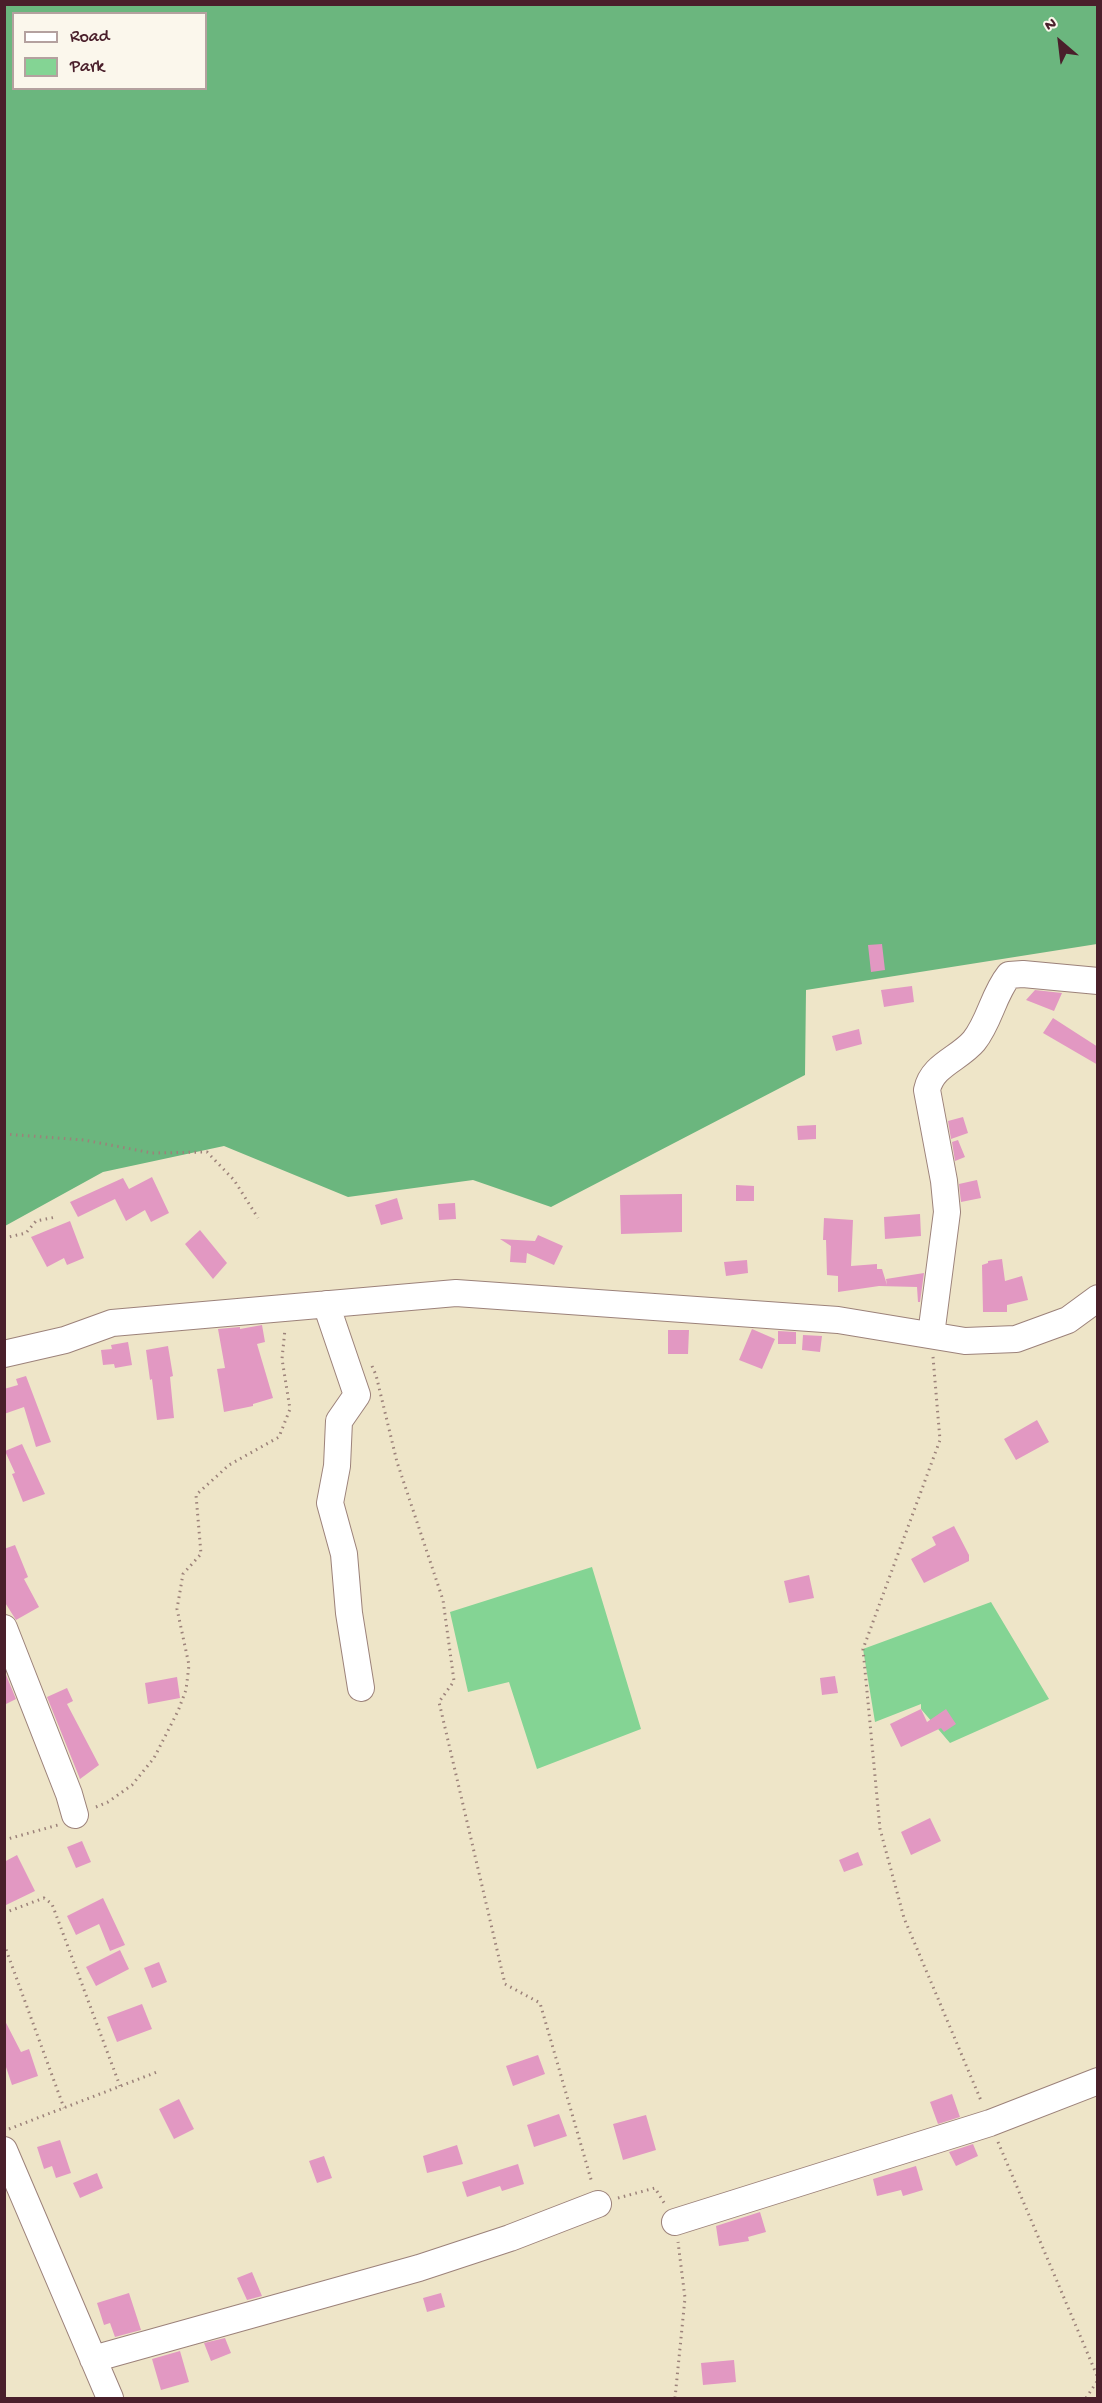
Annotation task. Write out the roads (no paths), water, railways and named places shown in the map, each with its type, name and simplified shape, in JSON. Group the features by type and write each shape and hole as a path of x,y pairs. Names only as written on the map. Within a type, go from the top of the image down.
{"street":[{"path":"931,1335 946,1212 944,1180 927,1090 929,1079 972,1042 984,1025 1009,975 1023,974 1098,981"},
{"path":"4,1354 65,1340 112,1323 456,1293 838,1320 964,1341 1017,1339 1068,1320 1098,1298"},
{"path":"326,1304 357,1395 339,1421 337,1466 330,1503 344,1554 361,1688"},
{"path":"4,1628 69,1794 75,1815"},
{"path":"675,2222 990,2122 1098,2081"},
{"path":"4,2150 110,2398"},
{"path":"93,2359 419,2268 510,2238 598,2204"}]}
